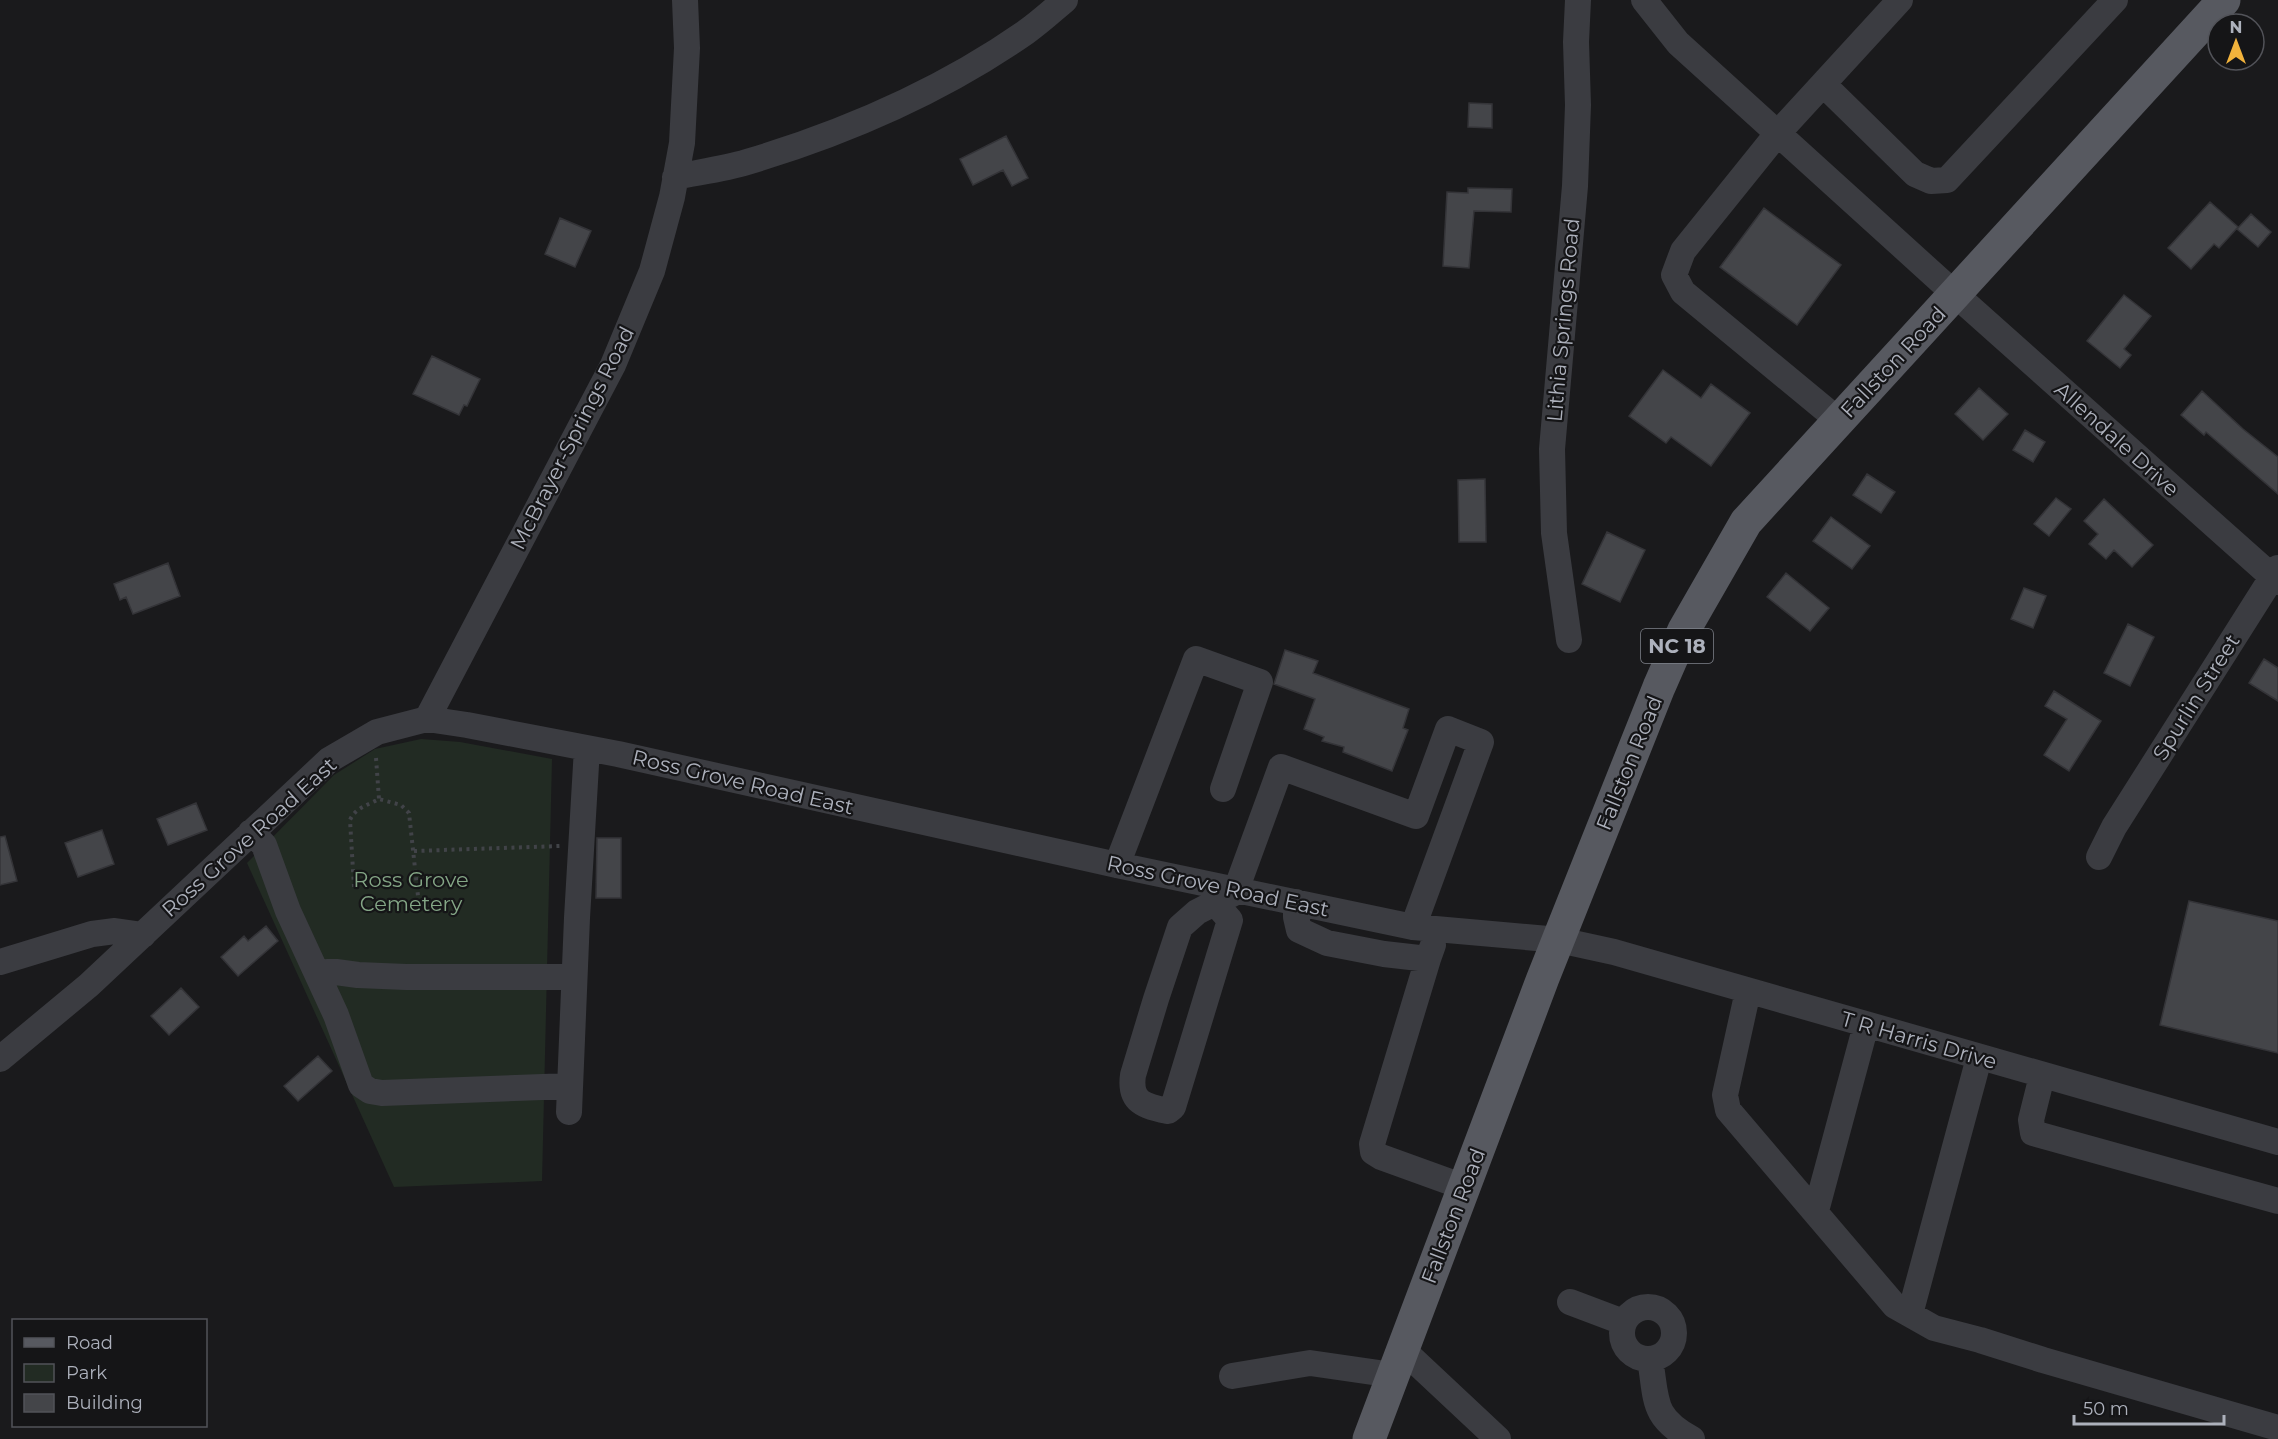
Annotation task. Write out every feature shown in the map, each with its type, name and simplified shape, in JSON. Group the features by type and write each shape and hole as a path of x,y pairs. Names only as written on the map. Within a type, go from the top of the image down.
{"main road":[{"name":"Fallston Road","path":"1369,1439 1542,978 1684,630 1746,522 2224,0"}],"street":[{"name":"McBrayer-Springs Road","path":"427,719 613,365 652,270 682,143 687,48 685,0"},
{"path":"675,177 746,163 863,121 918,95 980,61 1027,31 1065,0"},
{"name":"Lithia Springs Road","path":"1569,640 1554,533 1552,449 1575,186 1578,0"},
{"path":"1644,0 1678,44 1956,295"},
{"path":"1838,420 1683,292 1674,274 1683,251 1778,133 1900,0"},
{"path":"1823,84 1915,174 1931,181 1947,180 2115,0"},
{"name":"Allendale Drive","path":"1956,295 2276,576"},
{"name":"Spurlin Street","path":"2099,857 2114,827 2276,576"},
{"path":"1117,865 1196,659 1260,682 1223,789"},
{"name":"Ross Grove Road East","path":"0,963 92,934 115,931 143,935 329,760 377,732 427,719 467,724 587,748 1117,865 1426,928 1559,939"},
{"path":"1416,816 1448,729 1481,742 1449,829 1426,928 1428,959 1372,1144 1373,1152 1381,1157 1464,1187"},
{"path":"569,1112 587,748"},
{"path":"1223,912 1197,912 1180,927 1131,1086 1137,1099 1151,1107 1168,1111 1173,1107 1223,912 1238,890 1281,767 1449,829"},
{"path":"251,832 264,845 288,911 319,975 362,1085 370,1091 382,1093 570,1086"},
{"path":"1296,902 1299,930 1327,943 1384,954 1428,959"},
{"path":"0,1059 89,985 143,935"},
{"name":"T R Harris Drive","path":"1559,939 1614,952 2278,1142"},
{"path":"319,975 336,972 406,977 574,977"},
{"path":"1748,991 1725,1095 1728,1110 1895,1306 1934,1328 2278,1428"},
{"path":"1816,1211 1866,1025"},
{"path":"1910,1314 1979,1058"},
{"path":"2042,1076 2031,1120 2033,1133 2278,1201"},
{"path":"1570,1302 1623,1322"},
{"path":"1644,1306 1665,1312 1671,1320 1674,1334 1672,1343 1659,1356 1650,1359 1635,1356 1627,1350 1621,1333 1623,1322 1636,1309 1644,1306"},
{"path":"1650,1359 1658,1411 1658,1439"},
{"path":"1232,1377 1310,1363 1398,1363 1498,1439"},
{"path":"1658,1411 1674,1429 1692,1439"}],"path":[{"path":"375,749 379,799"},
{"path":"354,887 350,820 353,813 379,799 401,806 409,813 418,896"},
{"path":"414,851 550,846"}],"green space":[{"name":"Ross Grove Cemetery","path":"421,739 460,742 552,759 542,1181 394,1187 247,863 334,775 375,749"}],"building":[{"path":"1469,103 1492,104 1492,128 1468,127"},
{"path":"1006,136 1028,178 1012,186 1003,170 973,185 960,159"},
{"path":"1468,188 1512,189 1511,212 1474,211 1469,268 1443,266 1447,192 1468,193"},
{"path":"2210,202 2238,227 2219,248 2214,244 2191,269 2168,248"},
{"path":"1764,208 1841,265 1797,325 1720,267"},
{"path":"2251,214 2271,232 2258,247 2237,229"},
{"path":"560,218 591,231 575,267 545,254"},
{"path":"2124,295 2151,316 2124,349 2131,355 2120,368 2087,341"},
{"path":"432,356 480,379 467,406 464,405 459,415 413,394"},
{"path":"1663,370 1701,398 1711,384 1750,413 1711,466 1671,437 1666,443 1629,416"},
{"path":"1979,388 2008,414 1983,440 1955,414"},
{"path":"2202,391 2243,429 2278,457 2278,494 2206,432 2204,435 2181,415"},
{"path":"2025,430 2045,442 2033,462 2013,450"},
{"path":"1867,474 1895,492 1881,513 1853,495"},
{"path":"1485,479 1486,542 1459,542 1458,480"},
{"path":"2056,498 2071,509 2049,536 2034,524"},
{"path":"2104,499 2153,545 2132,567 2114,550 2106,559 2089,544 2098,534 2084,521"},
{"path":"1831,517 1870,546 1852,569 1813,541"},
{"path":"1607,532 1645,550 1620,602 1582,584"},
{"path":"168,563 180,596 133,614 126,597 120,600 114,584"},
{"path":"1786,573 1829,608 1810,631 1767,597"},
{"path":"2024,588 2046,596 2033,628 2011,619"},
{"path":"2128,624 2154,637 2130,686 2104,673"},
{"path":"1285,650 1318,661 1313,673 1409,709 1403,728 1408,730 1392,771 1343,752 1344,747 1322,741 1324,737 1304,729 1315,699 1274,684"},
{"path":"2264,659 2278,668 2278,701 2249,683"},
{"path":"2054,691 2101,721 2069,771 2044,755 2067,719 2045,706"},
{"path":"196,803 207,830 168,845 157,819"},
{"path":"102,830 114,864 78,877 65,843"},
{"path":"5,836 17,881 0,885 0,837"},
{"path":"597,838 621,838 621,898 596,898"},
{"path":"2189,901 2278,921 2278,1053 2160,1025"},
{"path":"266,926 278,941 238,976 221,957 244,936 248,941"},
{"path":"181,988 199,1007 169,1035 151,1016"},
{"path":"318,1056 332,1071 298,1101 284,1086"}]}
